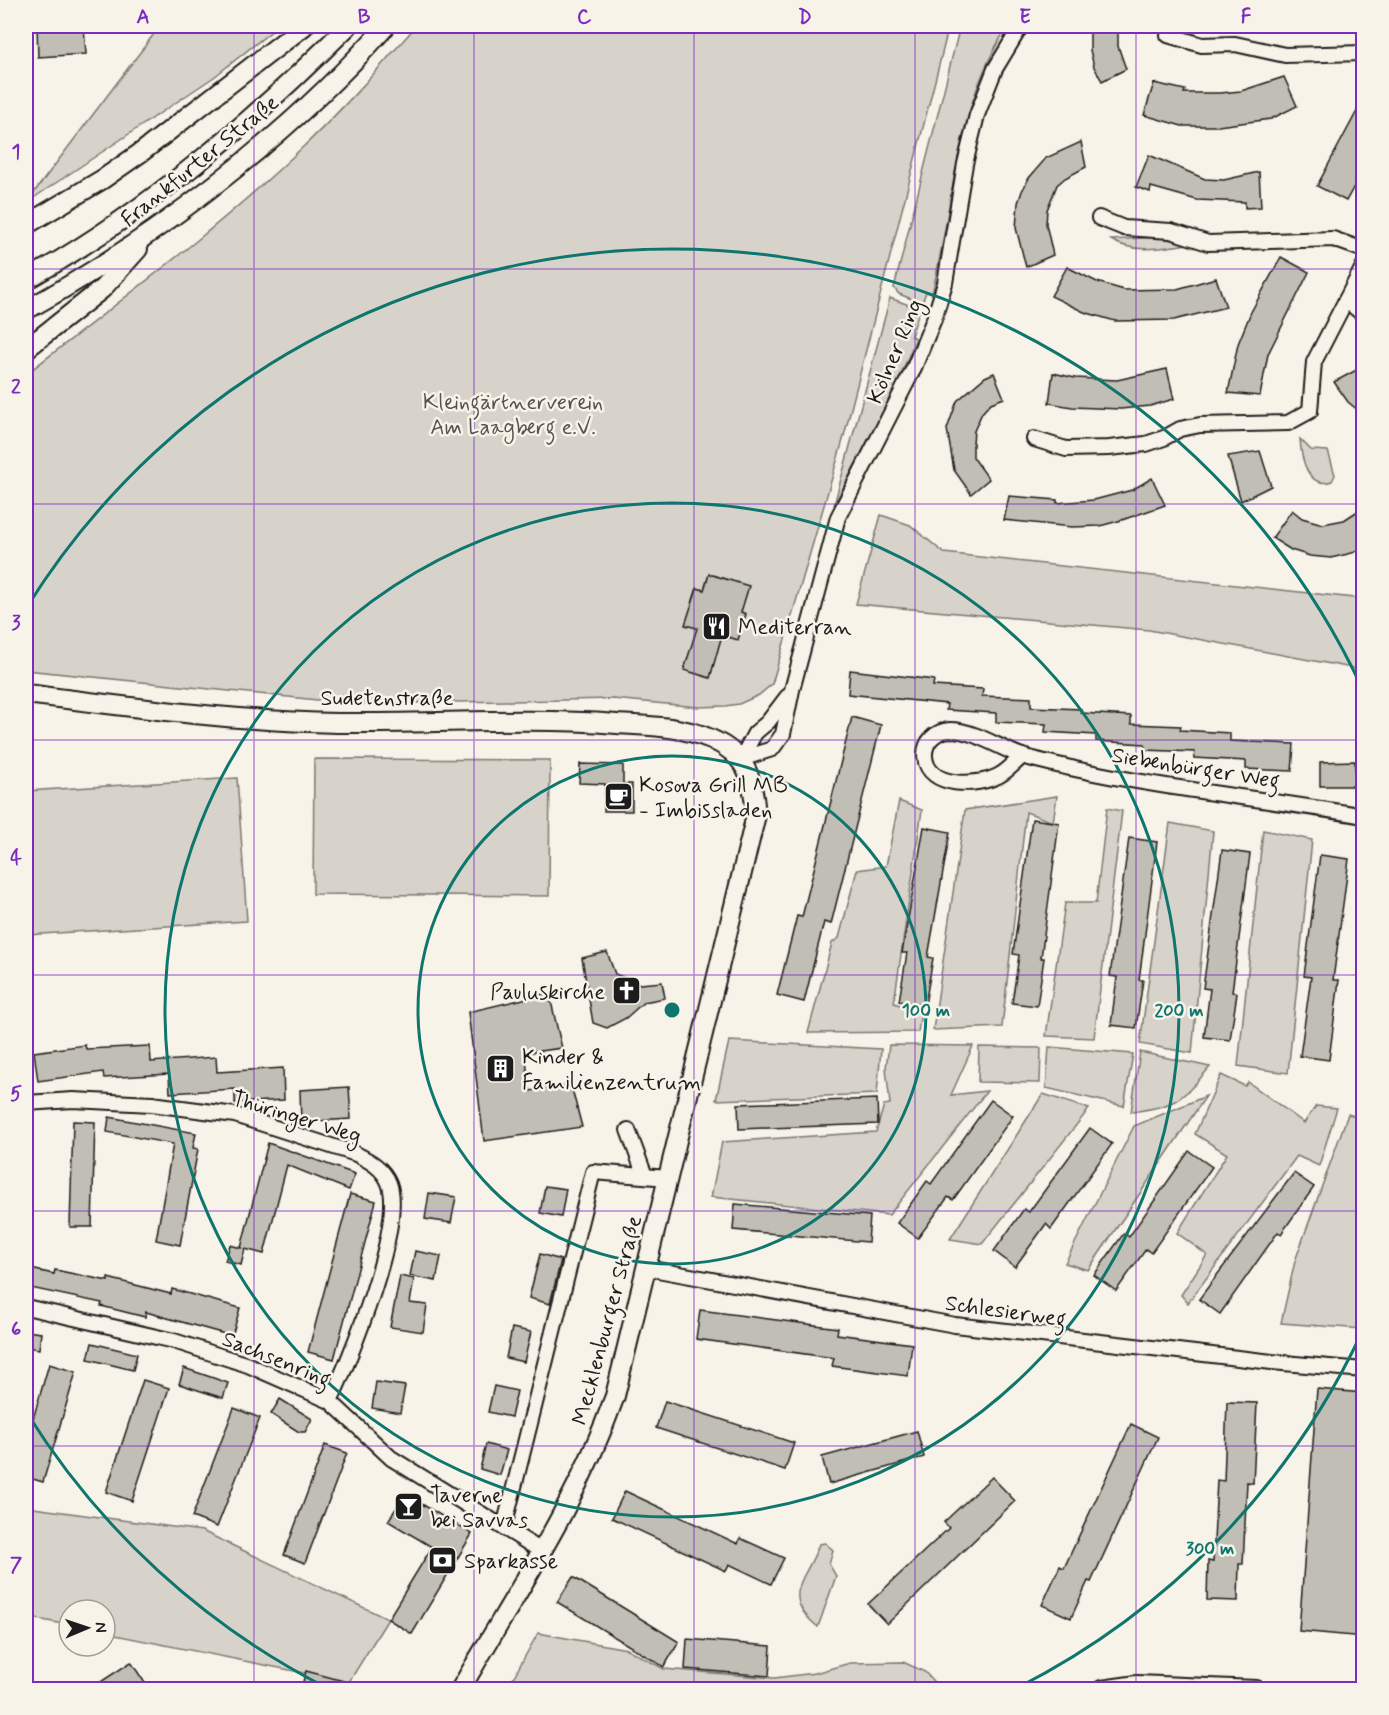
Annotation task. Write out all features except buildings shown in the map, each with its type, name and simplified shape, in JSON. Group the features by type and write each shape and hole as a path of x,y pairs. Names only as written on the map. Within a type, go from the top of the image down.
{"street":[{"path":"26,225 119,168 304,26"},
{"name":"Frankfurter Straße","path":"26,280 88,242 196,164 248,121 348,26"},
{"name":"Frankfurter Straße","path":"26,310 102,265 157,227 264,143 314,98 386,26"},
{"name":"Kölner Ring","path":"741,759 772,749 783,734 792,690 838,517 913,370 934,319 945,283 965,164 977,115 995,69 1021,26"},
{"path":"1168,35 1202,45 1235,44 1285,56 1364,53"},
{"path":"1099,218 1124,228 1171,231 1208,243 1333,239 1364,250"},
{"path":"26,349 102,289 157,227"},
{"path":"1034,439 1066,449 1118,447 1146,444 1180,429 1200,426 1288,423 1310,411 1314,362 1364,265"},
{"path":"1346,300 1364,315"},
{"name":"Kölner Ring","path":"741,759 755,733 768,722 792,690"},
{"name":"Sudetenstraße","path":"26,694 145,709 324,722 536,720 647,726 695,733 723,745 741,759"},
{"name":"Siebenbürger Weg","path":"1023,756 1000,776 963,784 939,776 930,769 925,759 928,741 935,734 947,730 961,731 1023,756 1098,773 1364,816"},
{"name":"Mecklenburger Straße","path":"460,1689 543,1552 575,1494 615,1396 756,815 754,785 741,759"},
{"name":"Thüringer Weg","path":"26,1103 73,1100 152,1104 235,1115 356,1154 370,1161 384,1173 393,1199 392,1216 364,1318 348,1362 330,1401"},
{"path":"628,1130 645,1176"},
{"path":"504,1527 593,1172 668,1178"},
{"name":"Schlesierweg","path":"647,1268 955,1325 1252,1360 1364,1370"},
{"name":"Sachsenring","path":"26,1307 174,1341 248,1365 330,1401 391,1458 543,1552"},
{"path":"1102,1689 1137,1685 1256,1689"}],"green space":[{"path":"160,26 278,26 214,77 26,203"},
{"name":"Kleingärtnerverein Am Laagberg e.V.","path":"416,26 949,26 843,440 772,684 759,695 739,704 725,706 698,707 613,699 356,704 26,670 26,374 168,264 271,177 333,117"},
{"path":"960,26 1008,26 990,57 966,122 932,294 926,292 922,303 899,294 894,288"},
{"path":"1158,237 1188,244 1139,248 1111,240"},
{"path":"890,298 920,309 911,336 916,338 897,384 834,505"},
{"path":"1300,439 1311,450 1328,451 1335,475 1332,481 1323,483 1311,476 1304,463"},
{"path":"881,515 910,525 944,553 1363,599 1363,670 1149,630 856,604"},
{"path":"314,759 550,760 549,896 313,894"},
{"path":"237,778 247,921 26,935 26,791"},
{"path":"1057,796 1053,822 1026,812 1002,1027 933,1030 965,810"},
{"path":"899,801 922,810 894,1003 921,1012 918,1032 808,1033 832,943 839,938 857,870 886,866"},
{"path":"1107,808 1122,811 1094,1038 1046,1036 1065,903 1096,903"},
{"path":"1170,823 1213,831 1192,1053 1140,1044"},
{"path":"1263,830 1312,840 1288,1073 1238,1066"},
{"path":"729,1041 881,1049 877,1094 716,1100"},
{"path":"889,1045 973,1046 951,1095 987,1091 889,1215 711,1197 722,1142 876,1132 884,1105 890,1104 886,1068"},
{"path":"979,1047 1041,1048 1040,1083 978,1082"},
{"path":"1049,1047 1133,1054 1124,1106 1046,1088"},
{"path":"1140,1052 1210,1067 1184,1095 1176,1100 1159,1107 1131,1112"},
{"path":"1221,1075 1245,1086 1248,1082 1304,1123 1316,1106 1337,1108 1319,1166 1297,1156 1188,1303 1181,1295 1207,1255 1177,1233 1227,1154 1195,1134"},
{"path":"1043,1094 1089,1109 982,1244 950,1239"},
{"path":"1206,1096 1088,1270 1065,1263 1134,1126"},
{"path":"1348,1114 1363,1119 1363,1329 1281,1323 1295,1261"},
{"path":"26,1507 202,1531 388,1619 349,1682 117,1635 117,1598 57,1598 57,1623 26,1617"},
{"path":"825,1543 833,1550 829,1564 836,1576 818,1627 806,1616 798,1596 799,1586 819,1544"},
{"path":"538,1633 627,1649 664,1669 774,1678 815,1673 850,1663 903,1662 925,1672 940,1689 507,1689"}],"place":[{"name":"Mediterran","path":"717,626"},
{"name":"Kosova Grill MB - Imbissladen","path":"618,797"},
{"name":"Pauluskirche","path":"626,991"},
{"name":"Kinder & Familienzentrum","path":"501,1069"},
{"name":"Taverne bei Savvas","path":"409,1507"},
{"name":"Sparkasse","path":"443,1560"}]}
